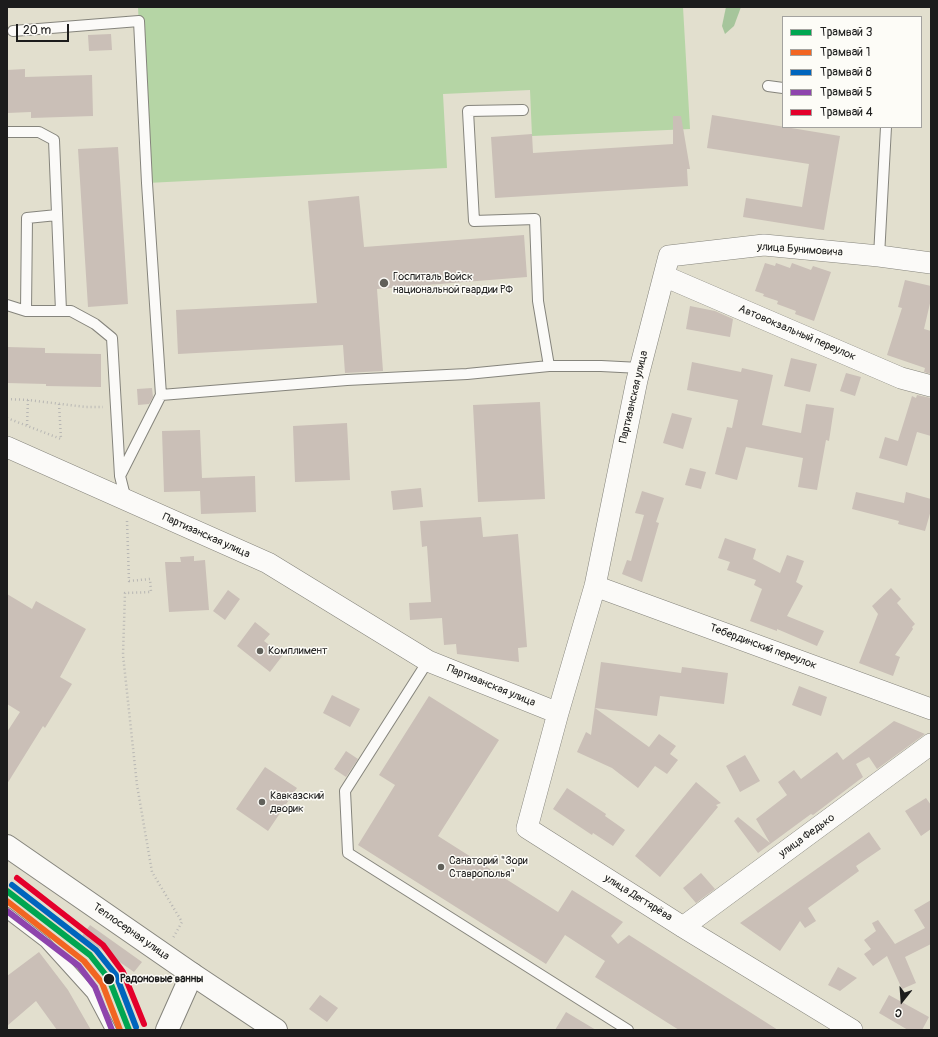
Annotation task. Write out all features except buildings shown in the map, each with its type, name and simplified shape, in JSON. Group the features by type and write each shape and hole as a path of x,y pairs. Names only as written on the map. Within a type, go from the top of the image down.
{"main road":[{"name":"Теплосерная улица","path":"7,846 192,974 276,1030"},
{"path":"167,1030 192,974"}],"street":[{"name":"улица Бунимовича","path":"668,256 764,245 879,256 931,263"},
{"name":"Партизанская улица","path":"7,447 268,563 428,661 558,713 595,586 640,368 668,256"},
{"name":"Автовокзальный переулок","path":"664,276 901,378 931,386"},
{"name":"Тебердинский переулок","path":"595,586 931,709"},
{"name":"улица Дегтярёва","path":"558,713 527,828 683,927 852,1030"},
{"name":"улица Федько","path":"683,927 931,744"}],"lane":[{"path":"13,31 139,21 147,183 162,395 120,476"},
{"path":"768,86 782,88"},
{"path":"523,110 468,111 474,221 535,219 538,301 549,366"},
{"path":"879,256 886,128"},
{"path":"7,132 39,132 54,140 62,311"},
{"path":"26,311 27,218 58,214"},
{"path":"7,305 26,311 71,311 95,324 112,338 120,476 126,500"},
{"path":"162,395 347,380 467,374 549,366 640,368"},
{"path":"428,661 345,791 348,853 628,1030"},
{"path":"7,913 45,942 92,994 110,1030"}],"path":[{"path":"7,400 28,400 86,407 116,407"},
{"path":"26,426 28,400"},
{"path":"7,418 61,439 59,404"},
{"path":"126,500 130,580 150,580 151,592 125,593 123,655 137,785 152,872 182,922 163,953"}],"green space":[{"path":"138,7 683,7 690,129 532,136 530,90 443,94 447,168 147,183"},
{"path":"726,7 741,7 734,26 725,34 722,26"}],"tram line":[{"name":"4","path":"17,878 103,945 123,972 144,1024"},
{"name":"8","path":"12,885 96,950 116,975 136,1027"},
{"name":"3","path":"7,891 90,955 109,979 129,1030"},
{"name":"1","path":"7,901 84,961 102,983 120,1030"},
{"name":"5","path":"7,911 79,966 95,987 112,1030"}],"place":[{"name":"Госпиталь Войск национальной гвардии РФ","path":"384,283"},
{"name":"Комплимент","path":"260,651"},
{"name":"Кавказский дворик","path":"262,802"},
{"name":"Санаторий \"Зори Ставрополья\"","path":"441,867"},
{"name":"Радоновые ванны","path":"109,979"}]}
